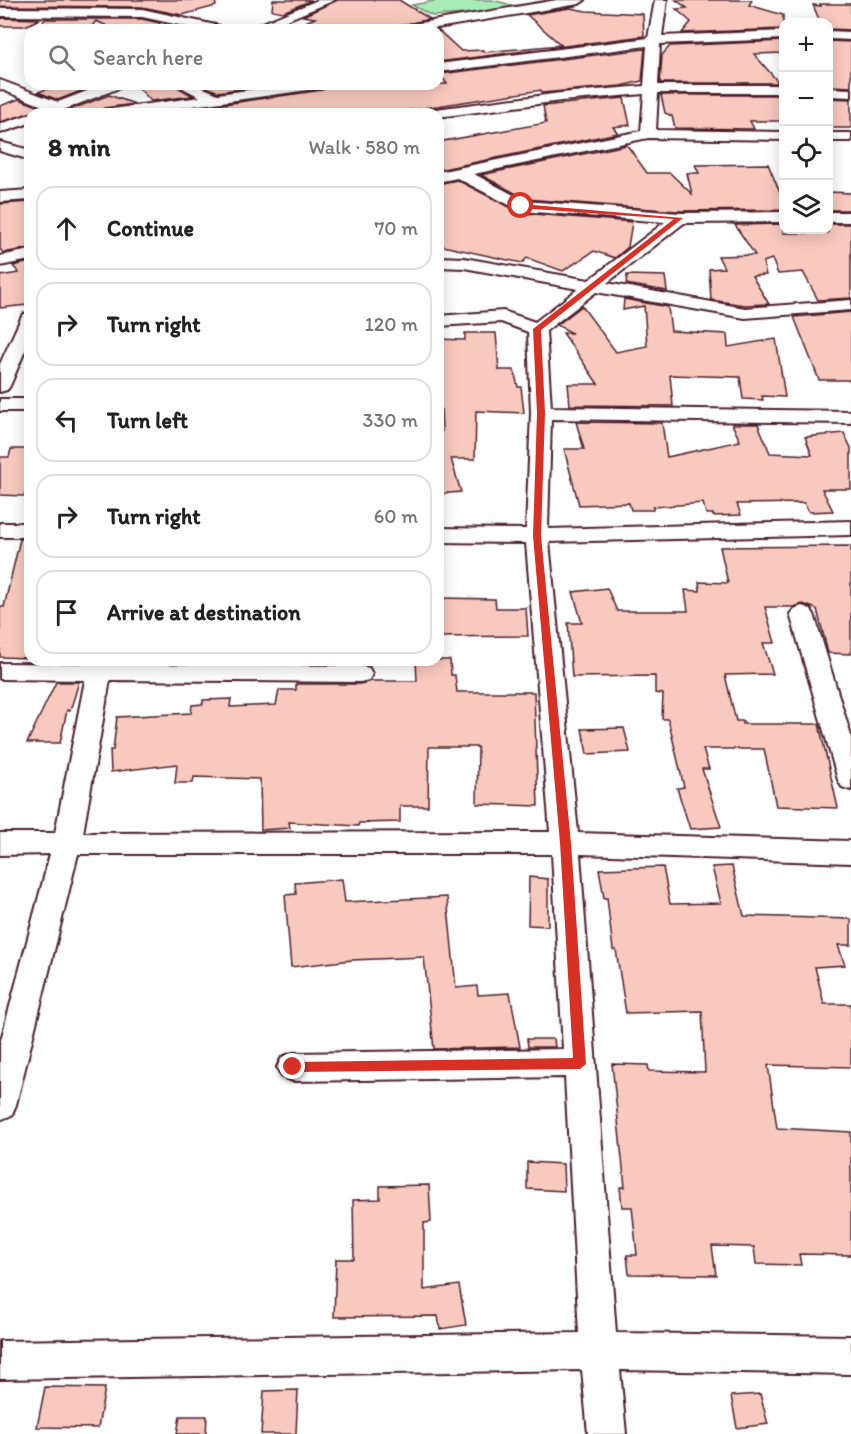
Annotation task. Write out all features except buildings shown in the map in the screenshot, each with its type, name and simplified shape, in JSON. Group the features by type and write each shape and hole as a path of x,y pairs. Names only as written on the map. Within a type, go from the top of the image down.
{"street":[{"path":"267,24 329,0"},
{"path":"437,24 579,0"},
{"path":"648,135 654,43 662,0"},
{"path":"0,12 142,13 192,24"},
{"path":"444,67 745,34 779,35"},
{"path":"833,35 851,36"},
{"path":"0,84 58,108 102,90"},
{"path":"444,112 554,97 650,89 779,89"},
{"path":"196,90 218,99"},
{"path":"150,108 280,90"},
{"path":"833,92 851,93"},
{"path":"2,128 24,120"},
{"path":"2,128 24,125"},
{"path":"444,176 648,135 779,136"},
{"path":"833,137 851,137"},
{"path":"0,146 24,153"},
{"path":"460,173 521,206 680,218 779,218"},
{"path":"0,197 24,195"},
{"path":"833,217 851,217"},
{"path":"537,329 680,218"},
{"path":"0,261 24,256"},
{"path":"444,262 464,263 745,313 851,305"},
{"path":"444,321 503,316 537,329"},
{"path":"537,329 541,413 537,536 565,843 599,1351 607,1434"},
{"path":"0,386 24,332"},
{"path":"0,405 24,405"},
{"path":"541,413 851,417"},
{"path":"444,535 537,536 851,528"},
{"path":"0,530 24,530"},
{"path":"802,614 851,780"},
{"path":"0,671 360,674"},
{"path":"0,1105 67,844 99,673"},
{"path":"0,844 565,843 851,852"},
{"path":"293,1067 580,1064"},
{"path":"0,1360 599,1351 851,1356"}],"green space":[{"path":"439,0 492,0 516,6 469,14 432,16 412,5"}],"route":[{"path":"293,1067 580,1064 565,843 537,536 541,413 537,329 680,218 521,206"}]}
